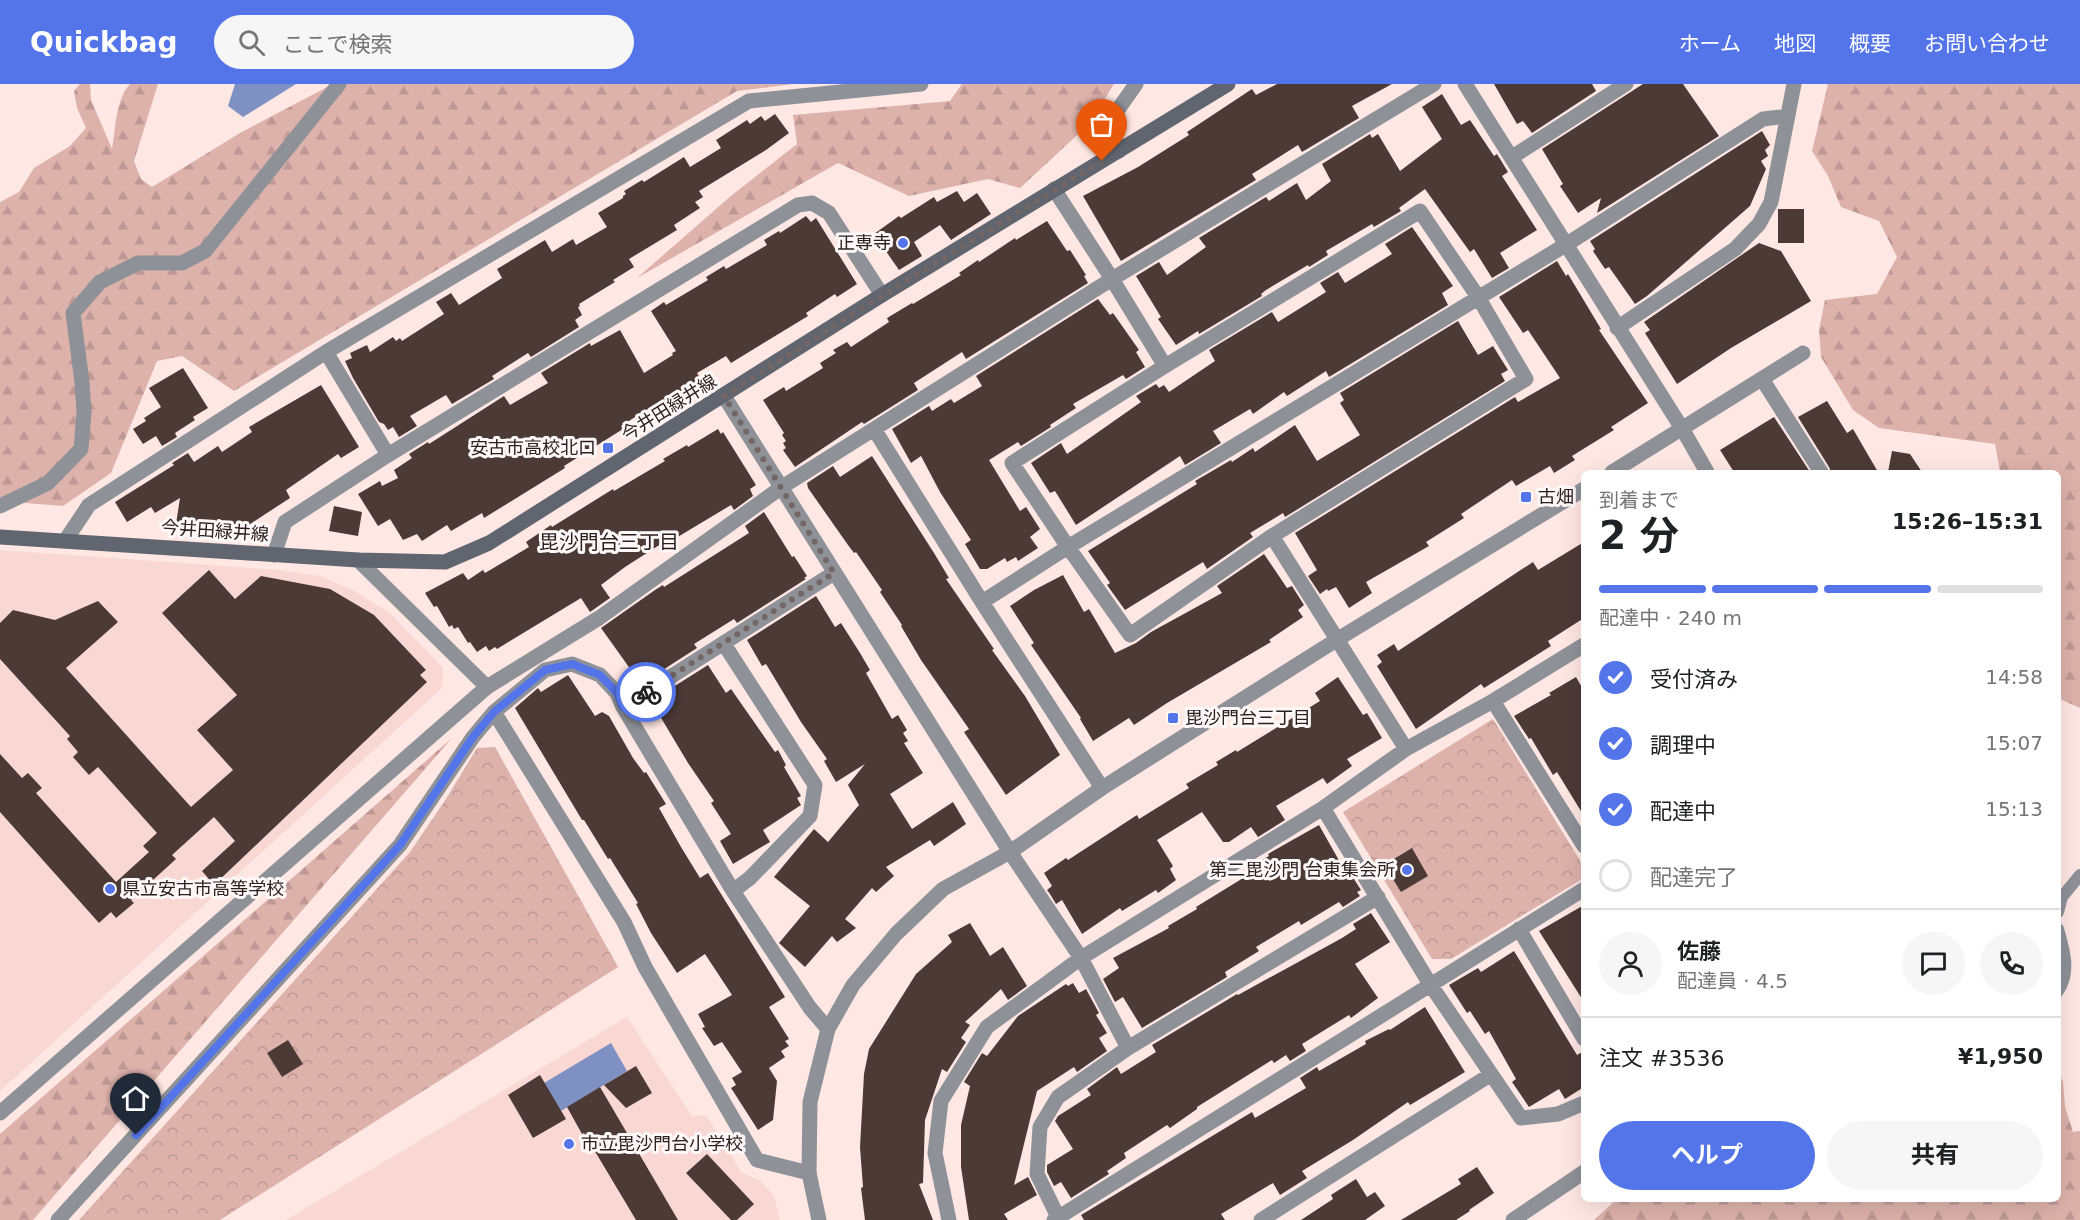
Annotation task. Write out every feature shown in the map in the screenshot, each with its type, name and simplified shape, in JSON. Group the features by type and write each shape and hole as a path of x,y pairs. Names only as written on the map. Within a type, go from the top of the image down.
{"main road":[{"name":"今井田緑井線","path":"0,537 358,560 445,562 489,543 1054,189 1228,84"}],"street":[{"path":"0,506 48,483 81,449 84,412 73,313 100,282 138,263 182,263 205,251 339,84"},
{"path":"65,541 89,505 326,352 749,101 921,84"},
{"path":"1119,151 1110,121 1136,84"},
{"path":"0,1113 487,687 599,618 782,487 1113,279 1434,84"},
{"path":"1465,84 1567,244 1617,328 1683,429 1706,470"},
{"path":"1512,157 1626,84"},
{"path":"1617,328 1735,249 1759,224 1771,202 1794,84"},
{"path":"982,602 1068,547 1567,244 1763,119 1788,116"},
{"path":"1054,189 1113,279 1165,366"},
{"path":"274,555 285,522 388,454 798,205 812,203 830,213 882,296"},
{"path":"1420,211 1478,297 1526,379 1272,536 1130,636 1012,462 1165,366 1420,211"},
{"path":"326,352 388,454"},
{"path":"1615,470 1803,353"},
{"path":"1762,379 1820,470"},
{"path":"724,396 1010,852 1081,958 1128,1048"},
{"path":"874,429 1102,788"},
{"path":"819,1220 809,1173 810,1102 828,1029 853,985 896,934 943,890 1010,852 1102,788 1338,639 1581,491"},
{"path":"1272,536 1406,749"},
{"path":"358,560 487,687"},
{"path":"623,707 834,573"},
{"path":"724,644 815,785 810,816 750,878 733,891"},
{"path":"950,1220 935,1153 941,1101 987,1028 1081,958 1323,808 1406,749 1581,652"},
{"path":"58,1220 400,845 473,737 494,712 545,670 572,664 600,675 617,693 623,707 733,891 810,1008 828,1029"},
{"path":"1493,701 1581,841"},
{"path":"494,712 624,922 645,967 757,1160 809,1173"},
{"path":"1323,808 1430,984 1521,1118 1558,1114 1581,1104"},
{"path":"1378,897 1128,1048 1058,1097 1040,1127 1037,1174 1056,1218 1581,891"},
{"path":"1519,929 1581,1034"},
{"path":"1261,1220 1490,1075"},
{"path":"1513,1220 1581,1174"}],"lane":[{"path":"2061,901 2080,874"},
{"path":"2061,940 2064,952 2065,980 2061,986"}],"shaded area":[{"name":"県立安古市高等学校","path":"0,550 279,570 320,576 354,591 391,614 443,668 442,688 0,1091"},
{"name":"市立毘沙門台小学校","path":"627,1017 692,1116 706,1115 742,1173 761,1181 774,1196 780,1220 286,1220"}],"green space":[{"path":"80,84 90,84 91,100 112,149 119,106 125,91 130,84 158,84 134,161 141,179 152,187 240,133 333,84 793,84 737,91 234,391 182,356 157,361 111,473 63,506 0,501 0,202 19,192 34,168 70,146 86,128 77,108 74,91"},
{"path":"962,84 1114,84 1089,124 1020,188 988,179 909,196 838,163 637,278 732,195 797,144 793,115 950,101"},
{"path":"1828,84 2080,84 2080,708 2061,699 2061,470 2000,470 1995,444 1879,428 1853,410 1821,357 1819,330 1825,300 1877,294 1897,257 1879,221 1841,207 1828,176 1812,151"},
{"path":"1493,719 1581,862 1581,880 1451,959 1432,959 1343,812"},
{"path":"452,738 33,1220 0,1220 0,1134"},
{"path":"495,747 618,967 220,1220 79,1220 410,852 477,748"},
{"path":"2061,1078 2065,1107 2073,1132 2080,1131 2080,1220 1594,1220 1614,1202 2061,1202"}],"water":[{"path":"235,84 296,84 243,117 228,106"},
{"path":"611,1043 627,1071 561,1111 544,1083"}],"building":[{"path":"1277,84 1392,84 1352,106 1359,118 1302,152 1298,145 1252,174 1256,180 1121,261 1083,196 1138,167 1189,135 1187,132 1252,89 1256,95"},
{"path":"1494,84 1592,84 1596,91 1532,133 1523,121 1517,124"},
{"path":"1643,84 1683,84 1719,136 1597,213 1601,198 1578,213 1560,186 1563,184 1542,149"},
{"path":"1442,94 1461,125 1470,120 1494,156 1497,154 1508,172 1502,176 1537,230 1500,253 1509,268 1492,278 1474,249 1470,252 1425,189 1399,208 1401,211 1374,227 1372,224 1326,251 1328,255 1309,267 1308,265 1266,290 1261,294 1262,296 1199,334 1198,331 1176,345 1158,319 1161,317 1136,276 1159,262 1167,275 1206,247 1199,238 1266,197 1269,201 1297,183 1306,200 1331,181 1322,164 1370,134 1372,138 1378,134 1400,171 1442,139 1422,107"},
{"path":"775,114 789,133 766,150 699,191 703,197 695,202 700,208 674,225 677,230 629,259 634,267 613,280 615,282 579,304 582,315 575,320 579,327 531,357 528,353 492,376 494,379 452,404 446,395 410,416 417,426 399,437 393,427 388,430 384,424 379,422 345,361 352,358 350,353 367,345 370,352 393,337 396,341 400,338 402,341 444,314 436,302 451,293 459,305 502,278 497,269 545,240 552,252 573,239 576,245 607,227 598,213 623,198 626,194 624,191 642,180 644,182 684,157 690,167 721,148 716,140 747,120 750,124 761,116 765,121"},
{"path":"1762,131 1770,145 1765,150 1768,156 1761,161 1766,169 1750,206 1635,304 1609,267 1605,269 1593,251 1595,249 1590,241"},
{"path":"957,191 964,202 977,193 991,214 951,240 940,225 914,242 922,256 899,270 874,234 899,216 901,218 934,197 937,202"},
{"path":"1778,209 1804,209 1804,243 1778,243"},
{"path":"806,216 811,222 816,218 857,284 837,297 835,294 806,313 808,316 731,363 726,356 697,373 702,382 656,408 654,405 621,426 623,429 564,466 565,468 484,518 482,513 451,531 447,525 422,541 417,534 403,540 390,519 378,526 358,494 380,481 382,486 398,478 394,470 412,458 409,454 428,442 429,444 504,396 510,405 548,383 541,373 590,343 591,346 620,330 644,373 676,351 651,311 664,302 666,305 708,280 706,277 724,266 726,269 767,245 764,240 779,231 780,233"},
{"path":"1047,221 1067,251 1070,250 1086,275 1084,276 1088,283 966,359 962,352 914,383 918,390 864,424 862,422 795,467 783,450 786,448 783,443 786,441 782,435 784,433 763,400 784,387 786,391 823,368 820,363 836,353 833,350 847,342 851,347 889,322 887,318 961,275 959,273 978,260 979,262 1015,238 1016,240"},
{"path":"1412,227 1453,286 1442,293 1448,305 1329,377 1326,371 1287,396 1284,392 1253,414 1250,409 1213,431 1221,443 1185,465 1180,456 1076,525 1055,491 1050,493 1031,463 1061,443 1067,454 1141,402 1136,396 1156,384 1159,388 1164,385 1169,392 1215,361 1209,350 1272,312 1278,322 1326,292 1320,283 1338,272 1345,283 1392,254 1385,244"},
{"path":"1759,243 1781,251 1811,301 1731,348 1677,384 1645,333 1650,330 1644,322"},
{"path":"1557,261 1566,276 1568,274 1601,329 1599,330 1648,403 1611,427 1614,430 1572,456 1575,460 1554,473 1550,466 1516,486 1512,480 1461,514 1464,518 1426,542 1429,546 1366,582 1372,593 1349,608 1336,587 1320,594 1308,576 1317,570 1295,533 1515,397 1518,402 1560,378 1528,330 1523,333 1499,297"},
{"path":"1098,299 1110,315 1113,313 1139,350 1136,352 1145,367 1126,379 1123,375 1073,404 1076,408 1050,425 1051,427 1021,446 1018,442 989,460 1020,511 1026,507 1040,529 1030,537 1038,548 1018,561 1016,557 1007,562 1005,558 987,569 980,569 965,544 971,540 940,492 921,456 911,463 892,429 929,406 932,411 951,399 954,403 982,386 976,376"},
{"path":"1458,321 1478,355 1493,346 1508,370 1501,374 1505,381 1285,517 1283,513 1250,533 1253,537 1207,569 1203,562 1125,610 1107,585 1110,583 1088,551 1197,484 1195,481 1253,448 1255,452 1295,425 1317,461 1360,435 1340,403 1344,400 1340,393"},
{"path":"183,368 208,408 193,417 195,420 175,433 177,437 162,446 156,436 143,444 133,429 146,421 144,418 161,407 149,388"},
{"path":"321,385 359,447 341,458 338,454 286,490 290,498 244,528 196,525 190,527 176,524 180,498 155,513 151,507 127,522 115,502 174,465 172,463 188,453 194,462 218,446 222,452 252,432 249,427"},
{"path":"1827,401 1847,433 1853,429 1877,470 1830,470 1798,417"},
{"path":"1774,417 1809,470 1733,470 1720,450"},
{"path":"718,429 721,434 723,432 756,485 750,489 753,496 734,510 731,505 666,544 664,542 625,567 601,585 610,598 590,612 581,598 497,649 495,647 489,651 486,646 477,652 458,627 454,629 452,625 449,627 437,606 434,607 425,593 463,573 468,580 483,570 485,573 529,547 526,542 551,525 552,527 613,489 614,491 665,461 663,459"},
{"path":"1892,451 1910,454 1921,470 1888,470"},
{"path":"872,456 949,578 946,579 1025,696 1060,755 1006,795 964,732 969,729 921,660 902,625 880,592 882,590 808,488 807,483 833,466 840,477"},
{"path":"334,506 362,512 358,536 329,531"},
{"path":"764,512 792,557 794,556 807,576 804,578 806,579 737,623 734,619 694,644 697,648 641,684 601,628 655,590 663,585 664,587 749,533 745,526"},
{"path":"1581,544 1581,620 1548,641 1551,646 1484,688 1481,684 1416,729 1377,666 1382,662 1377,655 1394,644 1398,651 1533,562 1538,570"},
{"path":"1264,554 1287,588 1292,586 1304,605 1298,610 1303,617 1269,640 1271,642 1134,725 1129,718 1093,741 1081,718 1031,645 1034,643 1010,606 1063,575 1084,612 1089,609 1115,653 1222,593 1217,586"},
{"path":"209,570 235,599 261,576 330,589 374,615 426,670 420,675 427,682 214,885 202,871 235,841 214,817 172,855 176,859 131,900 134,903 116,918 111,912 99,923 0,812 0,754 22,778 28,773 42,788 36,793 116,882 149,852 143,846 157,833 98,767 89,775 73,757 78,752 67,739 70,736 0,659 0,623 13,610 55,620 98,601 118,622 66,668 191,807 233,770 197,730 237,695 162,613"},
{"path":"816,596 835,627 841,623 860,653 870,670 866,673 892,719 898,715 907,730 903,733 908,741 904,743 923,773 890,794 912,829 953,802 966,824 934,846 930,840 886,867 894,876 876,892 872,888 845,919 856,928 837,942 832,936 805,967 779,943 810,906 774,877 814,829 828,842 859,805 848,785 865,764 836,782 824,761 827,759 801,722 766,664 762,666 747,640"},
{"path":"708,665 726,693 731,689 775,752 778,750 786,765 784,767 801,796 797,798 801,805 763,830 770,842 733,864 720,841 731,834 711,803 714,801 651,701"},
{"path":"568,675 595,716 602,712 609,716 633,758 644,773 646,772 666,804 659,808 700,878 708,873 785,997 769,1007 789,1039 785,1041 789,1046 781,1051 785,1057 769,1068 777,1081 773,1120 758,1130 731,1088 736,1085 732,1078 742,1072 722,1042 714,1046 702,1028 705,1027 698,1014 732,995 705,954 677,973 651,933 636,904 638,903 610,858 608,859 582,820 515,708 538,688 541,692"},
{"path":"1338,677 1363,715 1367,713 1382,738 1347,759 1352,766 1327,784 1323,778 1276,806 1285,820 1258,837 1251,827 1229,842 1223,842 1202,812 1157,840 1173,866 1170,869 1176,880 1158,893 1156,890 1122,911 1120,908 1082,934 1062,900 1056,904 1047,890 1052,886 1044,873 1137,815 1139,819 1189,788 1186,784 1218,765 1216,762 1236,750 1237,752 1320,701 1315,693"},
{"path":"1576,677 1581,686 1581,811 1557,772 1553,775 1531,738 1529,739 1514,716 1551,695 1549,693"},
{"path":"1319,825 1341,864 1343,862 1361,890 1357,892 1360,896 1343,907 1339,902 1301,925 1299,921 1256,947 1259,951 1225,972 1227,977 1142,1028 1123,997 1115,1002 1103,979 1119,968 1113,958 1169,928 1168,926 1197,909 1196,907 1261,867 1258,862 1269,856 1268,854"},
{"name":"第二毘沙門 台東集会所","path":"1412,848 1428,876 1401,892 1384,865"},
{"path":"1581,907 1581,997 1539,931"},
{"path":"1371,913 1390,942 1355,964 1378,998 1351,1018 1349,1015 1302,1044 1306,1051 1290,1061 1286,1055 1274,1063 1272,1060 1197,1107 1170,1128 1167,1125 1124,1153 1126,1158 1107,1171 1109,1174 1071,1198 1061,1182 1054,1186 1047,1172 1047,1165 1073,1149 1055,1121 1058,1116 1091,1095 1087,1089 1117,1067 1121,1074 1156,1052 1152,1045 1237,994 1342,938 1356,929 1353,924"},
{"path":"970,923 990,956 1003,947 1027,986 1008,1000 1001,989 965,1022 970,1025 961,1038 966,1042 947,1072 942,1069 925,1120 923,1183 919,1184 933,1220 865,1220 861,1188 863,1187 860,1147 864,1074 869,1049 916,974 952,942 948,935"},
{"path":"1514,951 1577,1055 1581,1053 1581,1089 1565,1099 1559,1089 1529,1107 1512,1082 1516,1079 1489,1031 1485,1034 1470,1011 1467,1013 1449,985 1478,968 1481,972"},
{"path":"1073,983 1079,993 1086,989 1099,1013 1096,1015 1107,1033 1099,1038 1107,1051 1077,1072 1074,1067 1037,1091 1014,1185 1028,1177 1037,1195 1004,1214 1008,1220 969,1220 961,1167 961,1125 970,1086 964,1082 982,1053 987,1056 1018,1016 1066,984 1068,986"},
{"path":"1425,1007 1465,1072 1410,1105 1408,1102 1353,1140 1302,1171 1307,1178 1280,1195 1273,1183 1221,1214 1225,1220 1084,1220 1081,1215 1252,1112 1255,1118 1306,1088 1300,1078 1317,1067 1319,1071 1366,1044 1365,1041 1390,1030"},
{"path":"288,1040 303,1064 282,1077 267,1053"},
{"path":"636,1066 652,1093 626,1108 604,1085"},
{"path":"540,1075 566,1119 533,1138 508,1095"},
{"path":"600,1087 678,1220 636,1220 584,1133 582,1134 567,1107"},
{"path":"707,1154 754,1204 737,1220 731,1220 686,1173"},
{"path":"1477,1167 1494,1193 1470,1211 1456,1220 1401,1220 1461,1184 1458,1179"},
{"path":"1356,1179 1367,1197 1375,1192 1385,1206 1365,1220 1301,1220 1333,1199 1331,1195"}],"way so far":[{"path":"646,692 834,573 724,396 1102,161"}],"place":[{"name":"正専寺","path":"903,243"},
{"name":"安古市高校北口","path":"608,448"},
{"name":"古畑","path":"1526,497"},
{"name":"毘沙門台三丁目","path":"1173,718"},
{"name":"第二毘沙門 台東集会所","path":"1407,870"},
{"name":"県立安古市高等学校","path":"110,889"},
{"name":"市立毘沙門台小学校","path":"569,1144"}],"district":[{"name":"毘沙門台三丁目","path":"609,542"}],"route":[{"path":"136,1135 400,845 473,737 494,712 545,670 572,664 600,675 617,693 623,707 646,692"}]}
